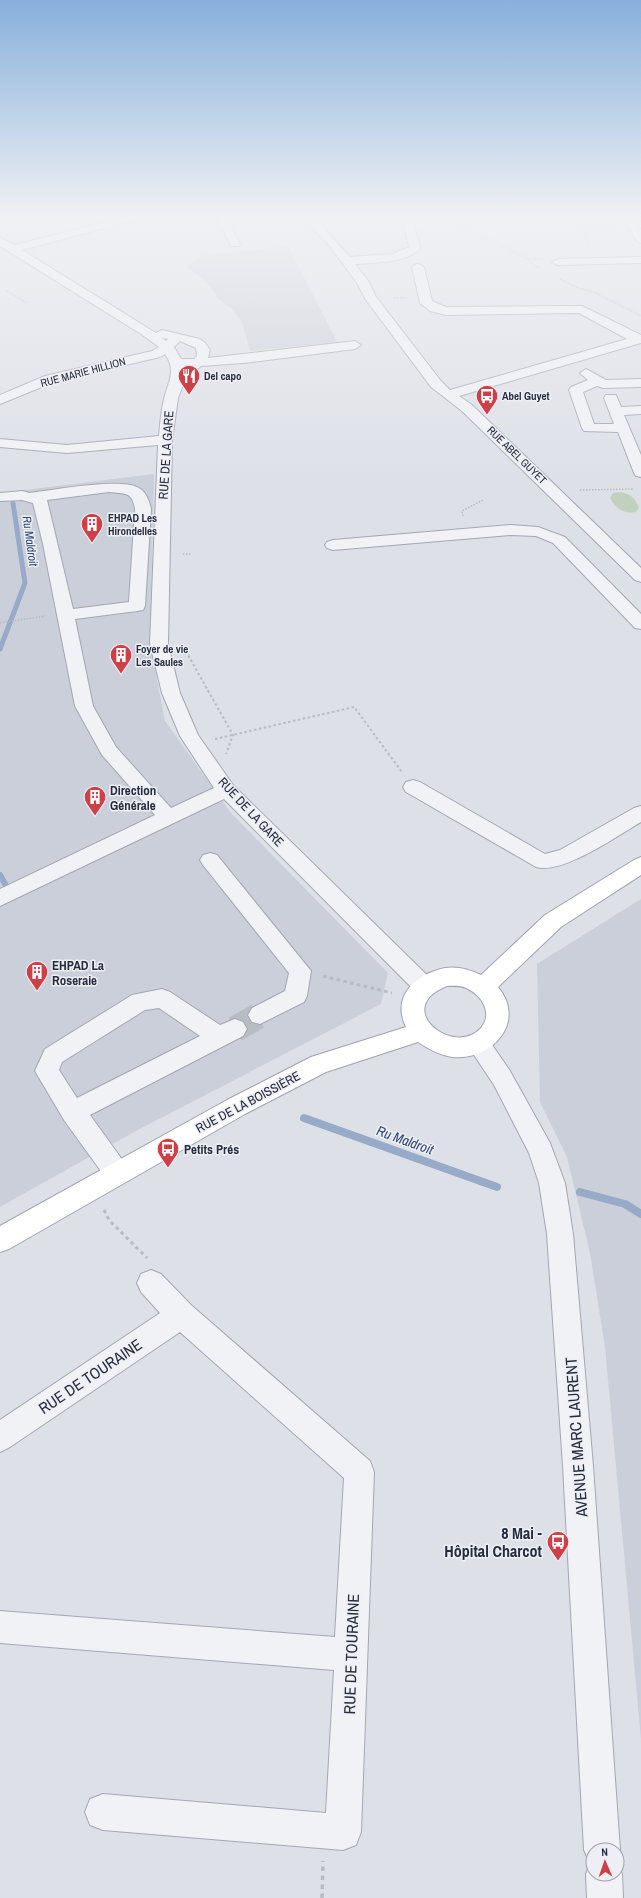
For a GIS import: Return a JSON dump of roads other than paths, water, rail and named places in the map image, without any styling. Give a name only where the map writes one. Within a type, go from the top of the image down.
[{"type":"main road","points":[[483,987],[553,921],[641,865]]},
{"type":"main road","points":[[453,977],[472,981],[483,987],[495,1001],[498,1017],[495,1027],[488,1037],[478,1043],[466,1046],[442,1044],[430,1039],[421,1032],[414,1021],[412,1010],[419,992],[434,980],[453,977]]},
{"type":"main road","name":"RUE DE LA BOISSIÈRE","points":[[0,1240],[117,1173],[319,1064],[421,1032]]},
{"type":"street","points":[[103,305],[167,347],[177,371],[197,362],[203,357],[204,351],[201,345],[194,341],[145,331]]},
{"type":"street","name":"RUE ABEL GUYET","points":[[375,305],[436,384],[448,395],[467,408],[641,577]]},
{"type":"street","points":[[429,305],[434,308],[446,311],[582,310],[640,340]]},
{"type":"street","points":[[167,347],[177,337]]},
{"type":"street","points":[[448,395],[640,340]]},
{"type":"street","points":[[197,362],[234,360],[355,346]]},
{"type":"street","name":"RUE MARIE HILLION","points":[[0,400],[50,379],[156,354],[167,347]]},
{"type":"street","points":[[568,361],[602,382],[623,428],[636,449],[641,473]]},
{"type":"street","name":"RUE DE LA GARE","points":[[177,371],[170,398],[164,440],[159,644],[171,693],[194,744],[226,790],[419,992]]},
{"type":"street","points":[[623,428],[590,428],[576,390],[602,382],[641,383]]},
{"type":"street","points":[[616,411],[641,410]]},
{"type":"street","points":[[0,442],[67,449],[164,440]]},
{"type":"street","points":[[30,497],[109,488],[132,490],[141,498],[143,509],[137,606],[66,615]]},
{"type":"street","points":[[0,497],[22,495],[40,500],[51,544],[84,706],[109,751],[168,817]]},
{"type":"street","points":[[333,545],[511,530],[546,534],[559,540],[638,617]]},
{"type":"street","points":[[413,787],[543,862],[566,856],[641,813]]},
{"type":"street","points":[[0,898],[226,790]]},
{"type":"street","points":[[210,860],[300,971],[296,996],[260,1015]]},
{"type":"street","points":[[73,1112],[227,1033],[162,998],[140,1002],[53,1056],[48,1071],[73,1112],[117,1173]]},
{"type":"street","name":"AVENUE MARC LAURENT","points":[[478,1043],[502,1078],[540,1151],[552,1183],[560,1234],[578,1458],[602,1842]]},
{"type":"street","name":"RUE DE TOURAINE","points":[[103,1812],[343,1832],[359,1472],[181,1315],[151,1283]]},
{"type":"street","name":"RUE DE TOURAINE","points":[[0,1437],[181,1315]]},
{"type":"street","points":[[0,1627],[351,1655]]},
{"type":"street","points":[[604,1882],[605,1898]]},
{"type":"waterway","name":"Ru Maldroit","points":[[0,649],[25,583],[13,503]]},
{"type":"waterway","name":"Ru Maldroit","points":[[0,875],[9,891]]},
{"type":"waterway","name":"Ru Maldroit","points":[[304,1118],[497,1187]]},
{"type":"waterway","name":"Ru Maldroit","points":[[580,1192],[625,1204],[641,1214]]},
{"type":"tunnel","points":[[235,1029],[260,1015]]},
{"type":"place","name":"Del capo","points":[[189,396]]},
{"type":"place","name":"Abel Guyet","points":[[487,416]]},
{"type":"place","name":"EHPAD Les Hirondelles","points":[[92,544]]},
{"type":"place","name":"Foyer de vie Les Saules","points":[[121,674]]},
{"type":"place","name":"Direction Générale","points":[[95,816]]},
{"type":"place","name":"EHPAD La Roseraie","points":[[37,992]]},
{"type":"place","name":"Petits Prés","points":[[168,1168]]},
{"type":"place","name":"8 Mai - Hôpital Charcot","points":[[558,1562]]}]
